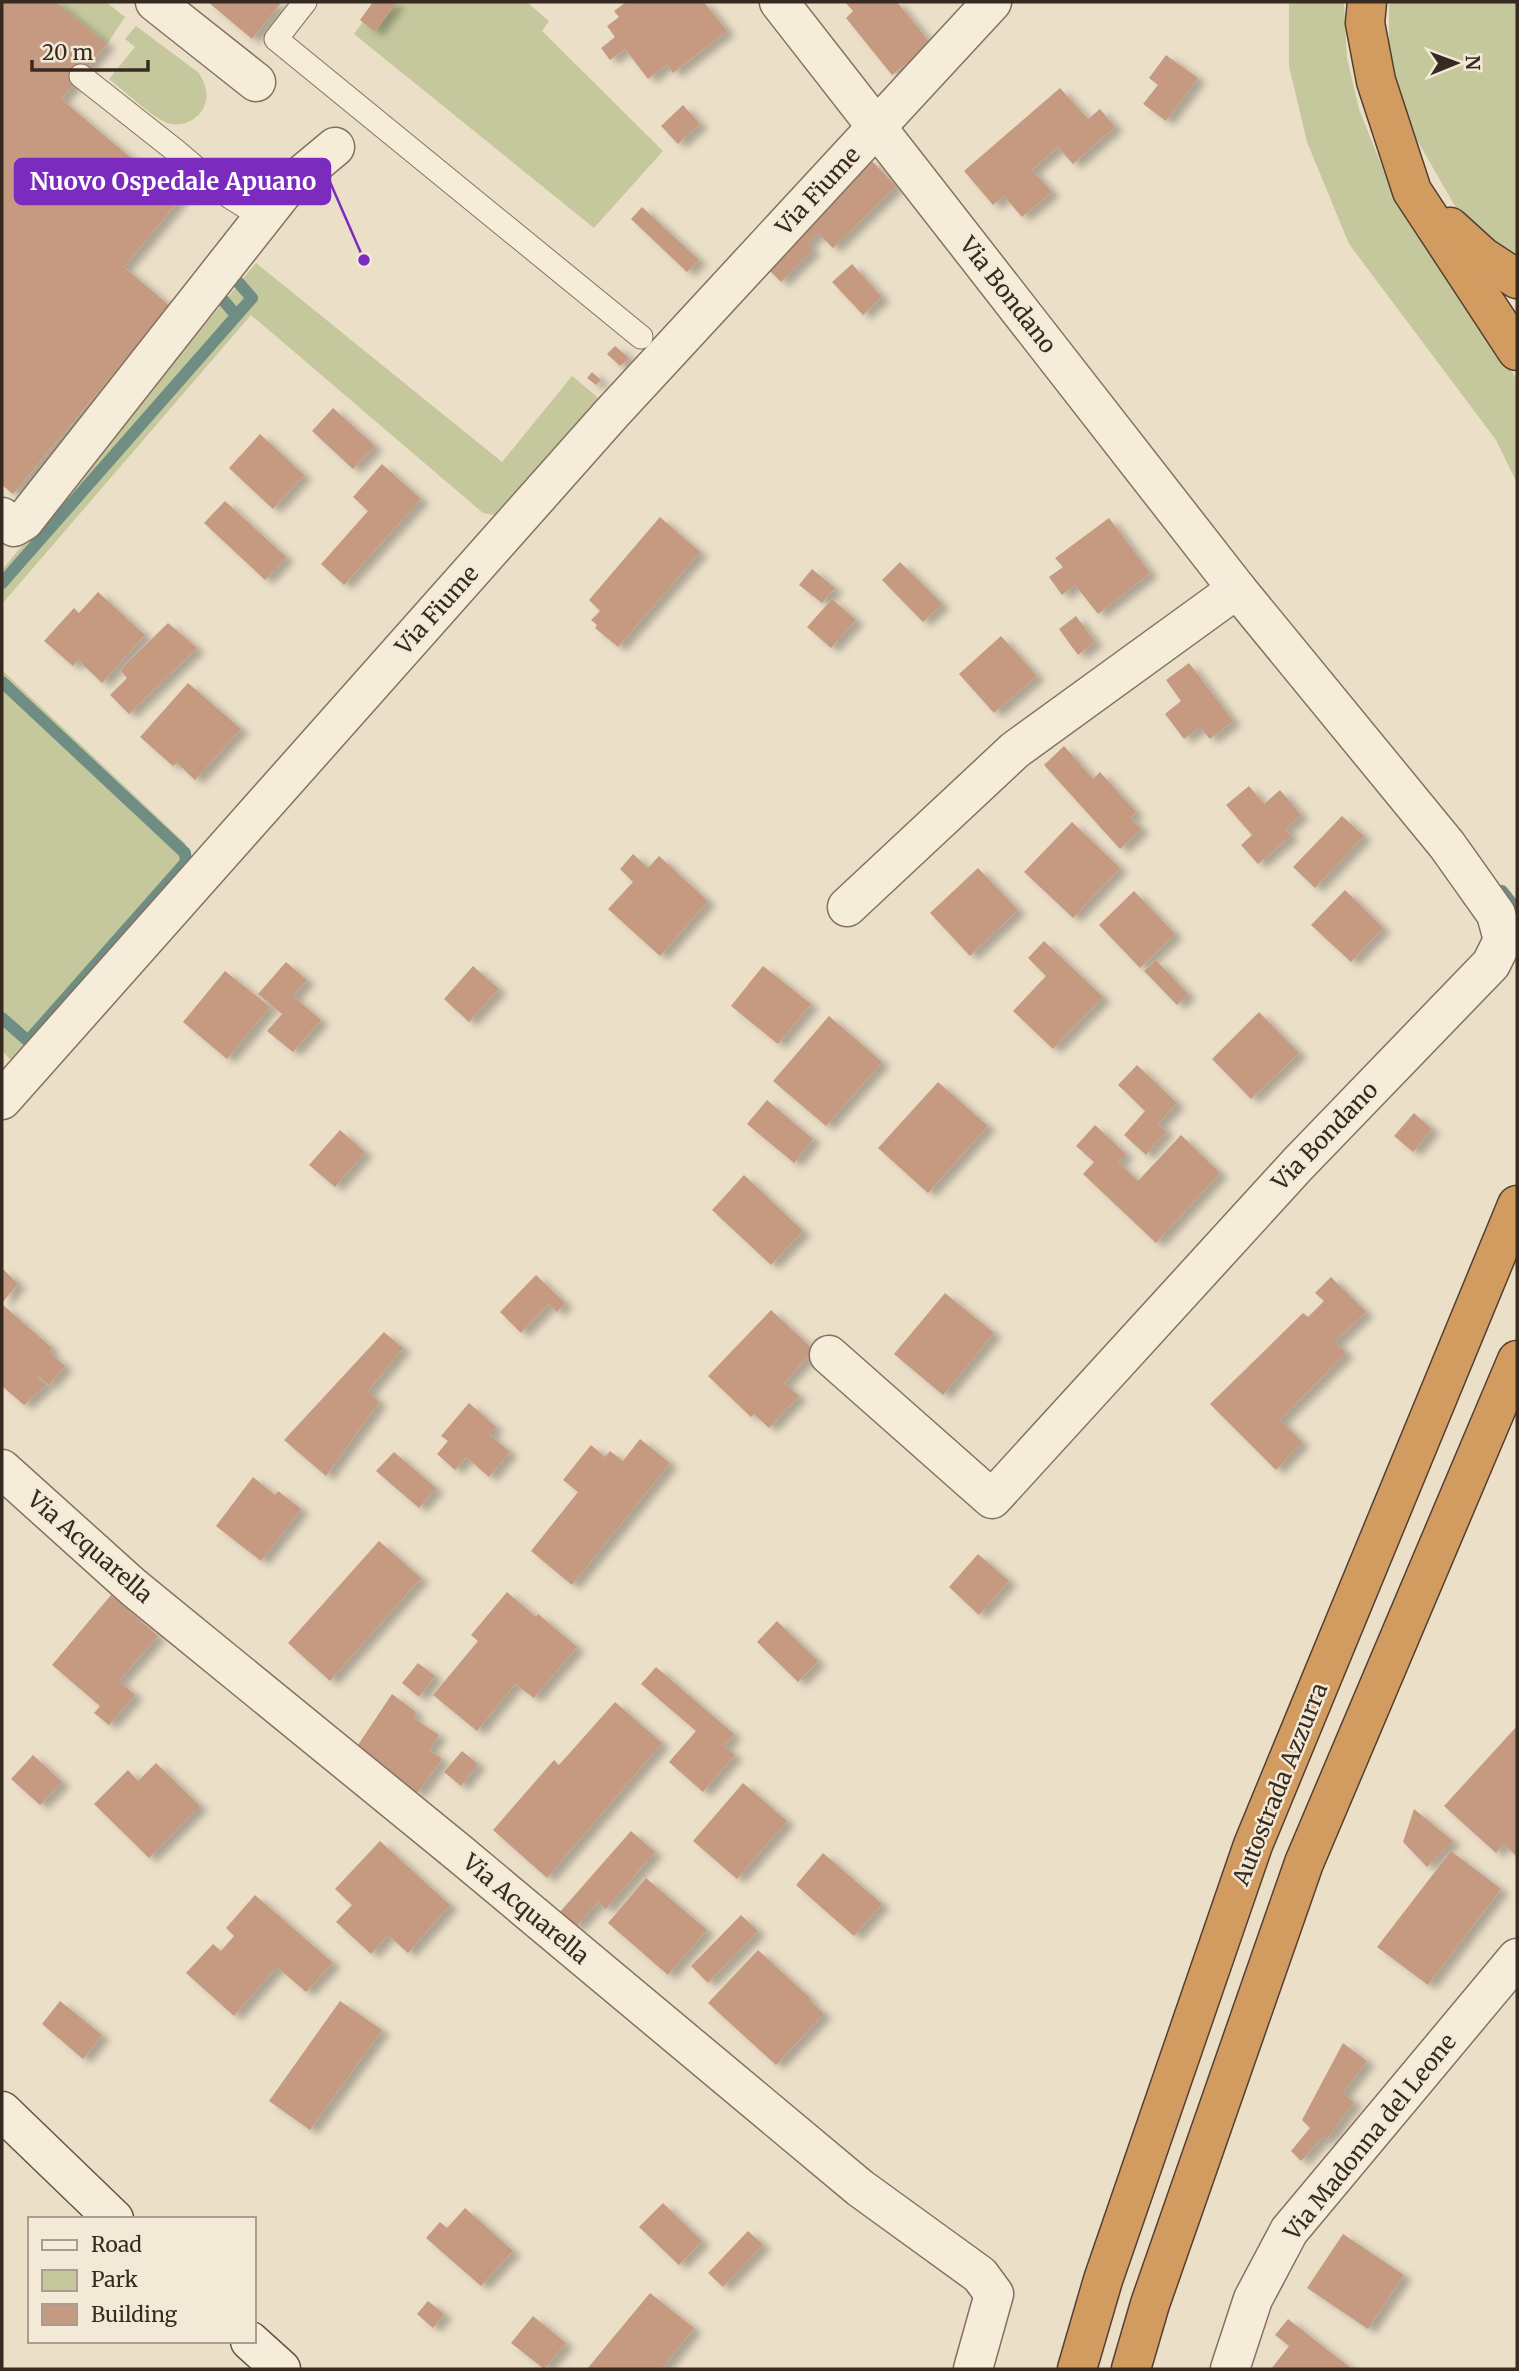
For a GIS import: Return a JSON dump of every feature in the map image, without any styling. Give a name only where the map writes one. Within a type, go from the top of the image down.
[{"type":"highway","points":[[1367,2],[1365,23],[1376,81],[1412,191],[1517,351]]},
{"type":"highway","points":[[1412,191],[1483,257],[1517,279]]},
{"type":"highway","name":"Autostrada Azzurra","points":[[1077,2369],[1103,2280],[1253,1845],[1517,1208]]},
{"type":"highway","points":[[1130,2369],[1150,2304],[1304,1863],[1517,1360]]},
{"type":"street","points":[[155,2],[256,82]]},
{"type":"street","name":"Via Bondano","points":[[779,2],[1237,589],[1447,845],[1496,914],[1503,940],[1491,964],[1297,1164],[992,1499],[829,1355]]},
{"type":"street","name":"Via Fiume","points":[[2,1100],[612,413],[992,2]]},
{"type":"street","points":[[2,517],[14,527],[24,521],[277,200],[335,147]]},
{"type":"street","points":[[847,907],[1015,750],[1237,589]]},
{"type":"street","name":"Via Acquarella","points":[[2,1469],[133,1587],[470,1862],[860,2188],[980,2275],[994,2294],[974,2369]]},
{"type":"street","name":"Via Madonna del Leone","points":[[1230,2369],[1253,2298],[1289,2231],[1517,1958]]},
{"type":"street","points":[[2,2111],[112,2217]]},
{"type":"street","points":[[252,2343],[281,2369]]},
{"type":"lane","points":[[305,2],[276,39],[640,337]]},
{"type":"lane","points":[[81,76],[230,197],[254,212],[277,200]]},
{"type":"green space","points":[[56,2],[106,2],[125,17],[107,44]]},
{"type":"green space","points":[[377,2],[527,2],[549,21],[542,31],[663,151],[594,228],[354,34]]},
{"type":"green space","points":[[1289,2],[1344,2],[1347,58],[1359,109],[1385,174],[1433,255],[1517,379],[1517,483],[1496,440],[1349,244],[1307,142],[1289,66]]},
{"type":"green space","points":[[1389,2],[1517,2],[1517,263],[1502,253],[1456,208],[1409,126],[1389,52]]},
{"type":"green space","points":[[136,26],[199,73],[207,95],[203,109],[192,120],[176,125],[165,122],[109,79],[135,47],[125,39]]},
{"type":"green space","points":[[256,263],[502,462],[572,376],[601,400],[503,511],[494,515],[483,513],[251,315],[2,604],[2,570]]},
{"type":"green space","points":[[2,670],[185,843],[194,869],[20,1069],[2,1051]]},
{"type":"building","points":[[2,2],[56,2],[107,44],[61,99],[180,199],[124,267],[170,306],[13,494],[2,485]]},
{"type":"building","points":[[208,2],[282,2],[252,39]]},
{"type":"building","points":[[373,2],[397,2],[375,32],[360,20]]},
{"type":"building","points":[[626,2],[704,2],[727,31],[673,73],[667,64],[648,79],[625,49],[610,60],[601,48],[615,37],[607,26],[619,17],[614,11]]},
{"type":"building","points":[[845,2],[897,2],[931,44],[892,75],[846,18],[853,11]]},
{"type":"building","points":[[1166,55],[1198,78],[1166,121],[1143,104],[1158,85],[1149,78]]},
{"type":"building","points":[[1060,88],[1088,119],[1100,109],[1115,127],[1073,164],[1058,147],[1032,170],[1052,192],[1022,217],[1004,196],[993,205],[964,171]]},
{"type":"building","points":[[683,105],[700,124],[678,144],[661,126]]},
{"type":"building","points":[[870,159],[896,186],[833,248],[818,233],[807,244],[813,250],[781,282],[764,265]]},
{"type":"building","points":[[642,207],[699,260],[687,272],[631,219]]},
{"type":"building","points":[[852,264],[882,297],[863,315],[832,282]]},
{"type":"building","points":[[615,346],[629,358],[620,366],[607,354]]},
{"type":"building","points":[[592,372],[601,380],[596,385],[587,378]]},
{"type":"building","points":[[333,408],[375,446],[353,469],[312,431]]},
{"type":"building","points":[[260,434],[304,475],[273,509],[229,468]]},
{"type":"building","points":[[382,464],[421,499],[344,585],[321,564],[368,511],[353,497]]},
{"type":"building","points":[[225,501],[286,557],[265,580],[204,523]]},
{"type":"building","points":[[660,517],[700,552],[618,647],[595,628],[597,625],[591,620],[600,611],[589,600]]},
{"type":"building","points":[[1109,518],[1150,573],[1098,614],[1075,585],[1062,595],[1049,577],[1063,567],[1055,558]]},
{"type":"building","points":[[900,562],[942,604],[923,622],[882,580]]},
{"type":"building","points":[[812,569],[835,588],[822,603],[799,585]]},
{"type":"building","points":[[98,592],[145,635],[102,683],[78,660],[73,666],[44,641],[74,608],[79,613]]},
{"type":"building","points":[[832,599],[856,620],[831,648],[807,627]]},
{"type":"building","points":[[1076,616],[1095,642],[1078,655],[1059,629]]},
{"type":"building","points":[[168,623],[197,648],[129,714],[110,695],[127,678],[120,670]]},
{"type":"building","points":[[1001,636],[1037,676],[994,713],[959,674]]},
{"type":"building","points":[[1189,663],[1233,721],[1210,739],[1200,727],[1184,739],[1165,714],[1181,701],[1166,680]]},
{"type":"building","points":[[188,683],[241,729],[195,780],[177,763],[173,766],[140,737]]},
{"type":"building","points":[[1064,746],[1093,779],[1100,772],[1136,812],[1130,817],[1141,829],[1120,849],[1044,765]]},
{"type":"building","points":[[1249,786],[1264,804],[1280,790],[1301,815],[1285,829],[1291,836],[1258,864],[1241,845],[1252,835],[1226,805]]},
{"type":"building","points":[[1342,816],[1364,836],[1315,888],[1293,867]]},
{"type":"building","points":[[1072,822],[1120,868],[1073,918],[1024,872]]},
{"type":"building","points":[[633,854],[648,868],[659,856],[708,901],[660,956],[608,909],[633,882],[620,869]]},
{"type":"building","points":[[978,868],[1018,910],[970,956],[930,913]]},
{"type":"building","points":[[1345,890],[1383,928],[1351,962],[1311,925]]},
{"type":"building","points":[[1134,891],[1175,934],[1140,968],[1099,925]]},
{"type":"building","points":[[1044,941],[1103,997],[1053,1049],[1013,1011],[1046,976],[1028,958]]},
{"type":"building","points":[[1156,960],[1188,994],[1177,1005],[1144,971]]},
{"type":"building","points":[[286,962],[307,980],[293,996],[321,1020],[293,1052],[267,1031],[282,1014],[258,994]]},
{"type":"building","points":[[473,966],[499,989],[469,1022],[444,999]]},
{"type":"building","points":[[763,966],[811,1004],[778,1044],[731,1006]]},
{"type":"building","points":[[225,971],[270,1007],[227,1059],[183,1022]]},
{"type":"building","points":[[1259,1012],[1299,1053],[1251,1099],[1212,1059]]},
{"type":"building","points":[[829,1016],[882,1062],[826,1126],[773,1081]]},
{"type":"building","points":[[1137,1065],[1177,1103],[1158,1124],[1166,1131],[1146,1155],[1124,1135],[1145,1111],[1118,1085]]},
{"type":"building","points":[[938,1082],[988,1126],[928,1193],[878,1148]]},
{"type":"building","points":[[767,1100],[813,1139],[794,1163],[747,1124]]},
{"type":"building","points":[[1414,1113],[1432,1129],[1413,1152],[1394,1136]]},
{"type":"building","points":[[1095,1125],[1126,1154],[1118,1162],[1138,1181],[1181,1135],[1220,1173],[1156,1243],[1083,1174],[1094,1162],[1076,1146]]},
{"type":"building","points":[[340,1130],[365,1152],[335,1187],[309,1165]]},
{"type":"building","points":[[744,1175],[803,1231],[771,1265],[712,1210]]},
{"type":"building","points":[[2,1268],[18,1284],[2,1303]]},
{"type":"building","points":[[536,1275],[565,1303],[557,1312],[549,1304],[521,1333],[500,1312]]},
{"type":"building","points":[[1331,1277],[1366,1312],[1335,1342],[1346,1353],[1280,1420],[1302,1442],[1276,1470],[1210,1404],[1303,1313],[1308,1317],[1324,1301],[1315,1293]]},
{"type":"building","points":[[945,1293],[994,1333],[943,1395],[894,1354]]},
{"type":"building","points":[[2,1304],[52,1348],[49,1352],[65,1366],[49,1385],[34,1373],[46,1385],[24,1405],[2,1386]]},
{"type":"building","points":[[771,1310],[814,1350],[784,1383],[799,1396],[769,1428],[754,1414],[751,1417],[708,1376]]},
{"type":"building","points":[[384,1332],[403,1348],[368,1391],[379,1402],[326,1476],[284,1440]]},
{"type":"building","points":[[469,1403],[496,1427],[489,1434],[510,1452],[489,1477],[466,1457],[455,1470],[437,1454],[448,1441],[441,1436]]},
{"type":"building","points":[[640,1439],[670,1463],[572,1585],[531,1551],[578,1492],[563,1480],[591,1445],[605,1457],[610,1451],[623,1461]]},
{"type":"building","points":[[394,1452],[436,1488],[419,1508],[376,1471]]},
{"type":"building","points":[[253,1477],[275,1495],[278,1491],[301,1509],[261,1561],[216,1526]]},
{"type":"building","points":[[379,1541],[421,1578],[330,1681],[288,1643]]},
{"type":"building","points":[[978,1554],[1009,1581],[979,1615],[949,1587]]},
{"type":"building","points":[[507,1592],[577,1647],[534,1698],[515,1684],[477,1731],[433,1695],[478,1641],[471,1635]]},
{"type":"building","points":[[111,1595],[158,1636],[119,1681],[135,1695],[109,1725],[94,1713],[100,1706],[52,1665]]},
{"type":"building","points":[[777,1621],[818,1661],[798,1682],[757,1642]]},
{"type":"building","points":[[418,1663],[435,1676],[419,1697],[402,1683]]},
{"type":"building","points":[[656,1667],[734,1734],[724,1746],[735,1755],[703,1792],[669,1762],[696,1731],[641,1684]]},
{"type":"building","points":[[392,1694],[416,1712],[413,1718],[439,1735],[429,1750],[442,1759],[417,1794],[358,1745]]},
{"type":"building","points":[[615,1702],[662,1743],[547,1878],[493,1830],[554,1760],[559,1765]]},
{"type":"building","points":[[1517,1726],[1517,1857],[1504,1844],[1496,1853],[1444,1806]]},
{"type":"building","points":[[462,1751],[478,1764],[461,1786],[444,1772]]},
{"type":"building","points":[[33,1755],[62,1782],[40,1805],[11,1779]]},
{"type":"building","points":[[156,1763],[200,1806],[149,1858],[94,1804],[128,1770],[138,1781]]},
{"type":"building","points":[[743,1783],[787,1821],[737,1879],[693,1841]]},
{"type":"building","points":[[1414,1809],[1453,1841],[1427,1867],[1403,1842]]},
{"type":"building","points":[[631,1831],[655,1852],[606,1909],[598,1902],[576,1927],[559,1913]]},
{"type":"building","points":[[380,1841],[450,1905],[408,1953],[388,1935],[371,1954],[336,1922],[352,1905],[335,1889]]},
{"type":"building","points":[[1451,1851],[1501,1889],[1428,1985],[1377,1947]]},
{"type":"building","points":[[823,1853],[882,1904],[854,1936],[796,1885]]},
{"type":"building","points":[[646,1878],[707,1930],[668,1975],[608,1923]]},
{"type":"building","points":[[255,1895],[333,1963],[306,1992],[277,1967],[234,2016],[186,1973],[213,1944],[221,1951],[234,1936],[226,1928]]},
{"type":"building","points":[[741,1915],[758,1931],[708,1983],[691,1966]]},
{"type":"building","points":[[758,1950],[824,2014],[776,2065],[708,2003]]},
{"type":"building","points":[[60,2001],[102,2035],[83,2059],[42,2024]]},
{"type":"building","points":[[340,2001],[382,2030],[310,2130],[269,2101]]},
{"type":"building","points":[[1343,2043],[1367,2061],[1343,2093],[1354,2102],[1327,2139],[1323,2137],[1301,2161],[1291,2151],[1310,2128],[1302,2120]]},
{"type":"building","points":[[663,2203],[702,2241],[679,2265],[639,2227]]},
{"type":"building","points":[[465,2208],[513,2251],[481,2286],[426,2238],[440,2222],[447,2228]]},
{"type":"building","points":[[748,2231],[763,2245],[723,2287],[708,2273]]},
{"type":"building","points":[[1343,2234],[1404,2275],[1368,2329],[1307,2288]]},
{"type":"building","points":[[650,2293],[694,2328],[662,2369],[587,2369]]},
{"type":"building","points":[[428,2301],[444,2314],[433,2328],[417,2314]]},
{"type":"building","points":[[533,2316],[566,2343],[544,2369],[511,2343]]},
{"type":"building","points":[[1288,2319],[1352,2369],[1271,2369],[1289,2346],[1275,2335]]},
{"type":"waterway","points":[[2,583],[252,298],[238,282]]},
{"type":"waterway","points":[[223,300],[236,315]]},
{"type":"waterway","points":[[2,682],[185,853],[186,862],[28,1041],[2,1018]]},
{"type":"waterway","points":[[1502,891],[1517,910]]},
{"type":"place","name":"Nuovo Ospedale Apuano","points":[[364,260]]}]
